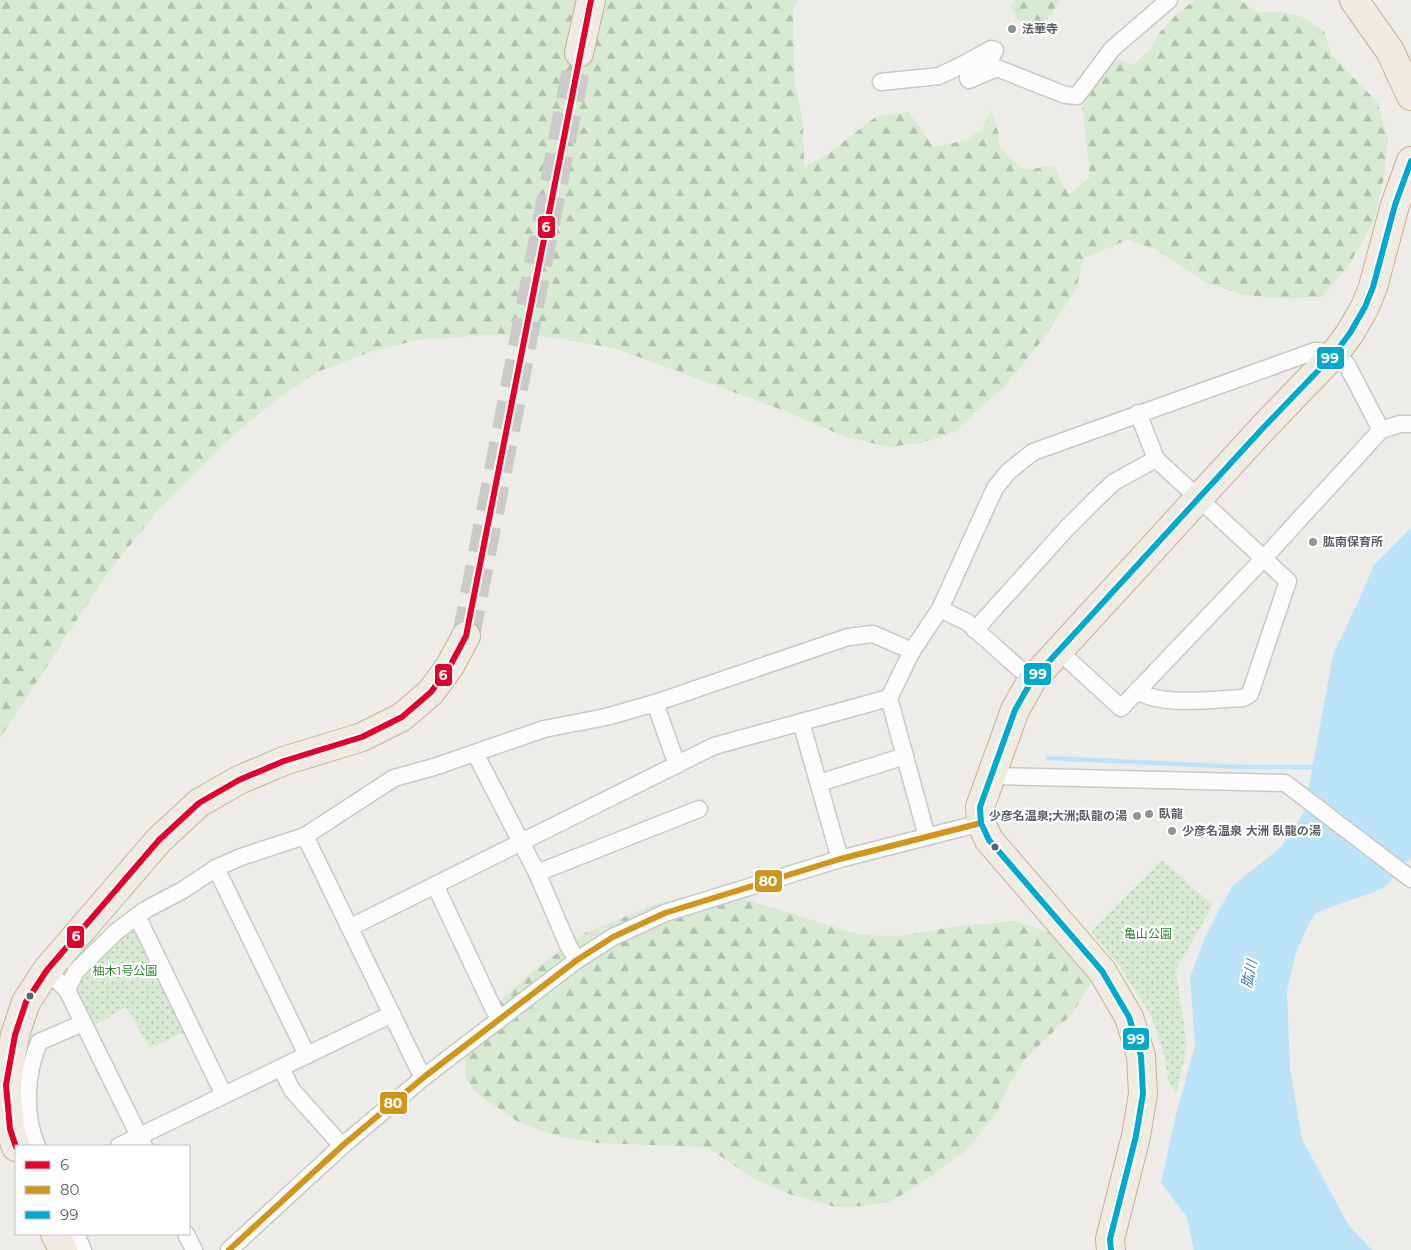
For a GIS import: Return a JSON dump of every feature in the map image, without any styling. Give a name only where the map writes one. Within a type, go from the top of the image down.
[{"type":"highway","points":[[579,53],[591,0]]},
{"type":"highway","points":[[1354,0],[1390,51],[1411,96]]},
{"type":"highway","points":[[1111,1250],[1110,1239],[1136,1136],[1143,1094],[1140,1056],[1129,1017],[1102,971],[989,840],[981,823],[980,807],[1015,710],[1032,680],[1198,497],[1336,352],[1350,333],[1365,307],[1373,288],[1394,206],[1411,161]]},
{"type":"highway","points":[[15,1145],[10,1129],[6,1085],[15,1035],[26,1002],[47,970],[159,840],[199,803],[248,776],[284,761],[362,737],[402,717],[431,692],[450,666],[466,636]]},
{"type":"highway","points":[[56,1235],[63,1250]]},
{"type":"street","points":[[881,82],[939,76],[990,49],[995,50],[994,54],[968,78],[969,80],[997,68],[1065,95],[1078,96],[1112,49],[1169,0]]},
{"type":"street","points":[[927,837],[889,698],[912,651],[940,609],[995,488],[1008,472],[1033,452],[1315,351],[1336,352],[1347,365],[1381,430]]},
{"type":"street","points":[[1137,691],[1145,696],[1174,700],[1243,698],[1250,694],[1288,581],[1156,459],[1138,413]]},
{"type":"street","points":[[1059,651],[1121,708],[1264,558],[1381,430],[1400,424],[1411,424]]},
{"type":"street","points":[[975,630],[1068,528],[1114,482],[1156,459]]},
{"type":"street","points":[[940,609],[967,622],[1032,680]]},
{"type":"street","points":[[68,990],[76,970],[117,931],[145,910],[182,890],[216,868],[241,857],[305,836],[394,778],[434,767],[544,729],[655,703],[848,637],[873,634],[912,651]]},
{"type":"street","points":[[351,927],[714,746],[889,698]]},
{"type":"street","points":[[655,703],[677,765]]},
{"type":"street","points":[[801,722],[840,859]]},
{"type":"street","points":[[476,753],[537,873],[568,945],[577,960]]},
{"type":"street","points":[[819,783],[905,756]]},
{"type":"street","points":[[992,776],[1285,783],[1411,879]]},
{"type":"street","points":[[537,873],[699,809]]},
{"type":"street","points":[[229,1250],[342,1146],[424,1077],[577,960],[613,937],[665,913],[840,859],[981,823]]},
{"type":"street","points":[[305,836],[424,1077]]},
{"type":"street","points":[[216,868],[307,1055]]},
{"type":"street","points":[[435,885],[494,1010],[500,1018]]},
{"type":"street","points":[[137,916],[224,1095]]},
{"type":"street","points":[[47,970],[68,990],[142,1141]]},
{"type":"street","points":[[124,1145],[142,1141],[224,1095],[392,1014]]},
{"type":"street","points":[[36,1145],[29,1114],[29,1085],[33,1058],[39,1042],[84,1022]]},
{"type":"street","points":[[281,1068],[292,1090],[342,1146]]},
{"type":"street","points":[[76,1235],[83,1250]]},
{"type":"street","points":[[186,1235],[194,1250]]},
{"type":"green space","points":[[0,0],[798,0],[793,11],[794,76],[803,124],[804,167],[826,155],[877,116],[909,112],[933,147],[967,140],[982,129],[991,110],[998,132],[1000,148],[1024,170],[1053,166],[1069,195],[1090,177],[1082,108],[1098,81],[1117,59],[1133,65],[1150,49],[1160,32],[1178,13],[1195,0],[1241,0],[1254,12],[1282,12],[1302,17],[1324,31],[1331,54],[1378,103],[1388,140],[1384,178],[1374,222],[1348,266],[1322,297],[1287,298],[1245,295],[1209,284],[1155,249],[1127,240],[1084,258],[1076,289],[1044,338],[1004,387],[953,433],[920,443],[889,447],[846,437],[782,410],[617,349],[551,337],[498,334],[418,340],[373,351],[317,372],[272,403],[224,443],[159,509],[107,574],[0,738]]},
{"type":"green space","points":[[1015,0],[1061,0],[1047,19],[1033,28],[1017,20],[1011,5]]},
{"type":"green space","name":"亀山公園","points":[[1162,860],[1213,905],[1176,970],[1187,1046],[1176,1094],[1169,1084],[1162,1048],[1151,1016],[1120,967],[1091,931]]},
{"type":"green space","points":[[714,890],[860,935],[901,936],[958,926],[1016,921],[1061,937],[1092,981],[1072,1014],[1025,1059],[1010,1083],[995,1116],[965,1151],[920,1184],[889,1202],[865,1206],[835,1207],[789,1194],[751,1177],[707,1147],[596,1143],[557,1136],[520,1123],[475,1092],[465,1076],[466,1050],[497,1004],[533,971],[585,933],[658,903]]},
{"type":"green space","name":"柚木1号公園","points":[[137,916],[192,1029],[150,1048],[126,1007],[93,1026],[74,987],[76,971]]},
{"type":"water","name":"肱川","points":[[1411,528],[1411,858],[1386,886],[1315,914],[1296,952],[1287,992],[1290,1067],[1302,1139],[1349,1226],[1372,1250],[1194,1250],[1187,1217],[1161,1183],[1175,1119],[1195,1045],[1190,977],[1205,937],[1232,886],[1281,847],[1304,812],[1333,655],[1374,565]]},
{"type":"waterway","points":[[1048,758],[1243,767],[1316,767]]},
{"type":"tunnel","points":[[466,636],[579,53]]},
{"type":"transit line","name":"6","points":[[15,1145],[10,1129],[6,1085],[15,1035],[26,1002],[47,970],[159,840],[199,803],[239,780],[284,761],[362,737],[402,717],[431,692],[450,666],[466,636],[591,0]]},
{"type":"transit line","name":"99","points":[[1111,1250],[1110,1239],[1136,1136],[1143,1094],[1141,1056],[1129,1017],[1102,971],[989,840],[981,823],[980,807],[1015,710],[1032,680],[1263,428],[1336,352],[1350,333],[1365,307],[1373,287],[1395,205],[1411,161]]},
{"type":"transit line","name":"80","points":[[229,1250],[342,1146],[424,1077],[577,960],[613,937],[665,913],[840,859],[981,823]]},
{"type":"place","name":"法華寺","points":[[1012,29]]},
{"type":"place","name":"肱南保育所","points":[[1313,542]]},
{"type":"place","name":"臥龍","points":[[1149,814]]},
{"type":"place","name":"少彦名温泉;大洲;臥龍の湯","points":[[1137,816]]},
{"type":"place","name":"少彦名温泉 大洲 臥龍の湯","points":[[1172,831]]}]
